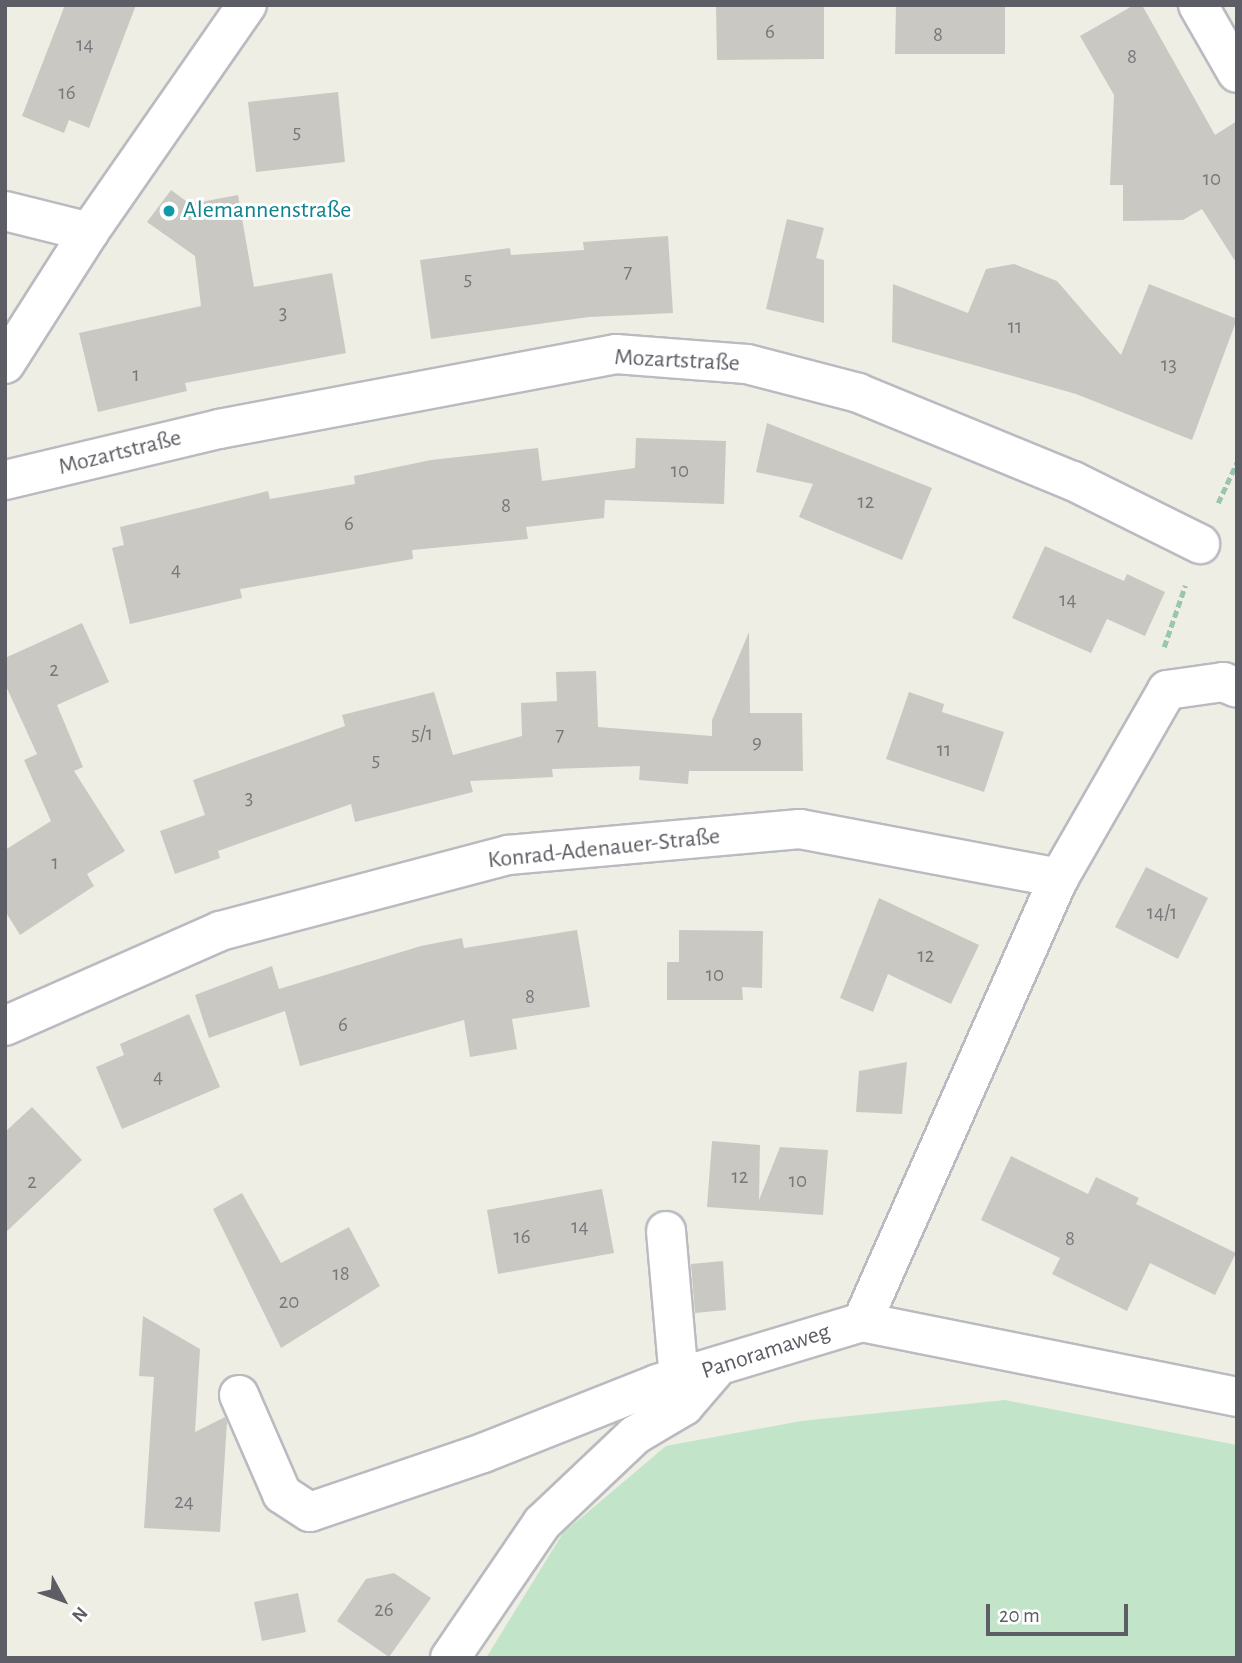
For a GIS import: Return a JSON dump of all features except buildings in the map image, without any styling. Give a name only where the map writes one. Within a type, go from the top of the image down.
[{"type":"street","points":[[5,364],[89,232],[247,5]]},
{"type":"street","points":[[1198,5],[1237,73]]},
{"type":"street","points":[[5,211],[89,232]]},
{"type":"street","name":"Mozartstraße","points":[[5,480],[219,429],[615,354],[747,364],[858,393],[1073,481],[1200,544]]},
{"type":"street","points":[[862,1322],[1059,878],[1167,690],[1223,682],[1237,688]]},
{"type":"street","name":"Konrad-Adenauer-Straße","points":[[5,1026],[220,931],[508,855],[800,829],[1059,878]]},
{"type":"street","points":[[450,1658],[542,1523],[635,1435],[684,1406],[696,1375],[666,1231]]},
{"type":"street","name":"Panoramaweg","points":[[239,1395],[282,1494],[310,1512],[696,1375],[862,1322],[1237,1397]]},
{"type":"green space","points":[[1005,1400],[1237,1445],[1237,1658],[486,1658],[563,1533],[666,1446],[801,1421]]},
{"type":"place","name":"Alemannenstraße","points":[[169,211]]}]
